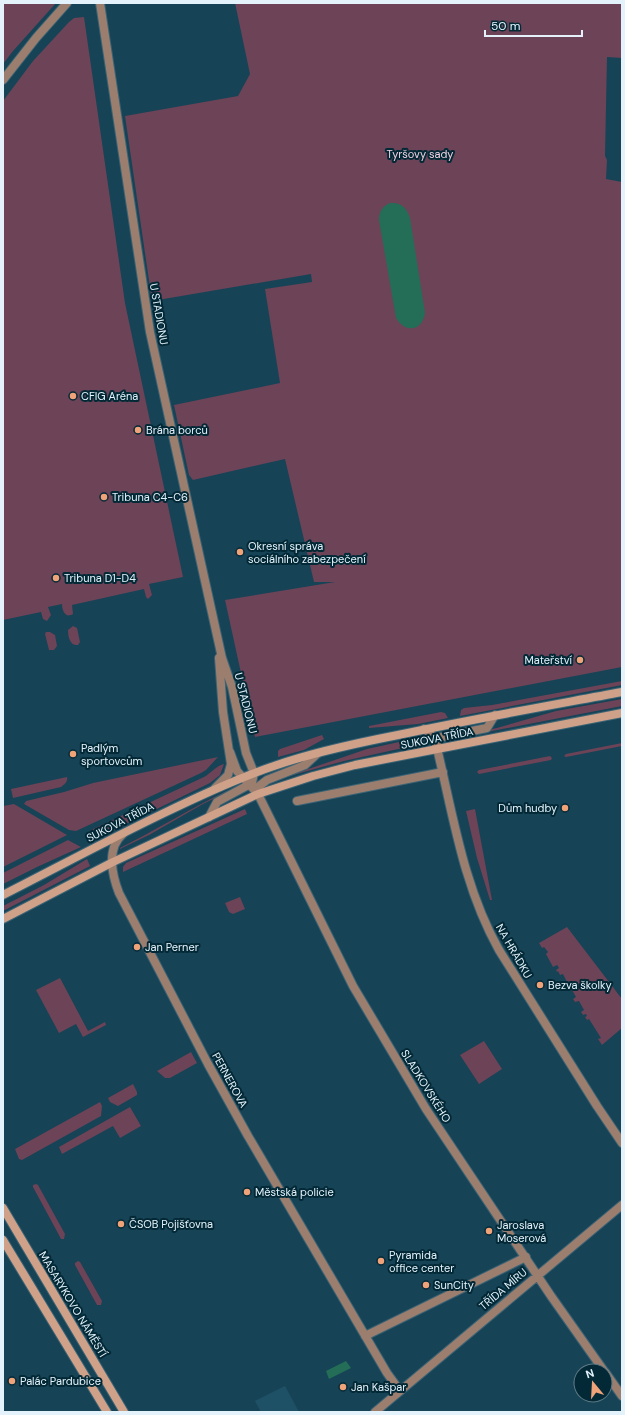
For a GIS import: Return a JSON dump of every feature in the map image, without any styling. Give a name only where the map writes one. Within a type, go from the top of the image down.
[{"type":"street","points":[[3,80],[36,38],[67,3]]},
{"type":"street","name":"U STADIONU","points":[[100,3],[149,326],[222,658],[232,687],[246,753],[254,773]]},
{"type":"street","name":"U STADIONU","points":[[213,789],[230,772],[231,764],[223,712],[215,626]]},
{"type":"street","name":"SUKOVA TŘÍDA","points":[[3,895],[130,829],[213,789],[254,773],[318,753],[424,729],[622,692]]},
{"type":"street","name":"SUKOVA TŘÍDA","points":[[3,919],[113,862],[258,794],[313,776],[355,766],[437,748],[622,713]]},
{"type":"street","points":[[437,748],[437,742],[442,737],[487,728],[496,715]]},
{"type":"street","name":"NA HRÁDKU","points":[[424,729],[432,736],[437,748],[464,865],[472,892],[486,924],[504,956],[597,1106],[622,1143]]},
{"type":"street","name":"U STADIONU","points":[[230,752],[235,768],[258,794]]},
{"type":"street","name":"SUKOVA TŘÍDA","points":[[258,794],[258,787],[264,781],[305,765],[318,753]]},
{"type":"street","points":[[297,802],[443,772]]},
{"type":"street","points":[[210,817],[217,802],[250,784],[253,781],[254,773]]},
{"type":"street","name":"SLADKOVSKÉHO","points":[[258,794],[344,969],[426,1109],[599,1363]]},
{"type":"street","name":"PERNEROVA","points":[[130,829],[118,839],[115,843],[113,851],[115,878],[119,893],[208,1064],[248,1136],[365,1336]]},
{"type":"street","name":"TŘÍDA MÍRU","points":[[375,1412],[622,1205]]},
{"type":"street","name":"MASARYKOVO NÁMĚSTÍ","points":[[3,1208],[124,1412]]},
{"type":"street","points":[[3,1240],[107,1412]]},
{"type":"street","name":"TŘÍDA MÍRU","points":[[365,1336],[526,1257]]},
{"type":"street","points":[[365,1336],[390,1378],[400,1391]]},
{"type":"street","name":"SLADKOVSKÉHO","points":[[613,1383],[622,1396]]},
{"type":"shaded area","points":[[390,203],[403,206],[410,218],[425,313],[420,324],[413,328],[404,326],[396,318],[379,220],[382,209]]},
{"type":"shaded area","points":[[346,1361],[351,1368],[329,1379],[326,1371]]},
{"type":"shaded area","points":[[285,1386],[299,1412],[261,1412],[255,1401]]},
{"type":"green space","points":[[3,3],[56,3],[3,64]]},
{"type":"green space","name":"Tyršovy sady","points":[[235,3],[622,3],[622,58],[607,57],[605,156],[607,160],[606,179],[622,182],[622,667],[255,737],[225,600],[335,582],[314,582],[285,459],[193,480],[189,475],[174,405],[280,383],[265,289],[312,282],[311,274],[152,301],[125,116],[238,96],[250,74]]},
{"type":"green space","name":"CFIG Aréna","points":[[84,17],[125,303],[183,577],[149,584],[152,595],[148,599],[144,589],[72,605],[73,614],[70,615],[66,615],[64,613],[62,604],[48,607],[51,615],[47,621],[43,619],[41,612],[3,620],[3,101],[33,61],[69,22],[74,18]]},
{"type":"green space","points":[[73,626],[77,628],[80,642],[78,645],[71,643],[69,638],[68,630]]},
{"type":"green space","points":[[46,632],[50,632],[55,635],[57,646],[54,650],[49,650],[45,634]]},
{"type":"green space","points":[[622,681],[622,685],[460,716],[461,710],[464,708],[492,705]]},
{"type":"green space","points":[[622,699],[622,706],[466,736],[464,735],[497,728],[556,711]]},
{"type":"green space","points":[[441,712],[445,713],[448,718],[418,724],[369,728],[369,726]]},
{"type":"green space","points":[[322,735],[324,739],[304,750],[278,757],[278,751],[280,749]]},
{"type":"green space","points":[[422,737],[424,743],[421,744],[344,761],[282,778],[367,749]]},
{"type":"green space","points":[[622,743],[622,746],[566,757],[564,756],[566,754]]},
{"type":"green space","points":[[550,756],[552,758],[551,760],[479,774],[477,772],[479,770]]},
{"type":"green space","points":[[218,757],[206,770],[201,773],[76,831],[69,830],[24,804],[26,801],[93,783]]},
{"type":"green space","points":[[224,764],[220,775],[210,783],[89,842],[89,834],[93,829],[204,777],[218,766]]},
{"type":"green space","points":[[67,777],[67,782],[61,787],[13,798],[11,789]]},
{"type":"green space","points":[[229,791],[149,835],[120,849],[120,848]]},
{"type":"green space","points":[[14,804],[67,835],[3,867],[3,806]]},
{"type":"green space","points":[[245,809],[247,814],[123,872],[123,867],[126,863]]},
{"type":"green space","points":[[475,809],[492,900],[490,900],[477,858],[466,811]]},
{"type":"green space","points":[[68,840],[81,847],[3,884],[3,873]]},
{"type":"green space","points":[[87,859],[90,866],[3,911],[3,906],[44,885]]},
{"type":"green space","points":[[240,897],[245,909],[233,914],[229,912],[225,903]]},
{"type":"green space","points":[[567,927],[622,999],[622,1028],[602,1045],[598,1039],[601,1038],[589,1019],[587,1020],[585,1017],[587,1016],[586,1014],[583,1015],[581,1012],[584,1010],[579,1001],[575,1002],[573,999],[576,997],[572,990],[570,991],[565,986],[568,984],[563,974],[560,975],[558,971],[557,972],[556,970],[559,968],[557,965],[553,967],[546,954],[548,952],[544,947],[542,948],[539,943]]},
{"type":"green space","points":[[60,978],[88,1031],[105,1022],[106,1025],[83,1037],[76,1024],[59,1033],[36,990]]},
{"type":"green space","points":[[484,1041],[502,1069],[479,1084],[460,1055]]},
{"type":"green space","points":[[191,1052],[197,1063],[170,1078],[165,1078],[157,1071]]},
{"type":"green space","points":[[133,1084],[137,1095],[118,1106],[110,1102],[108,1098]]},
{"type":"green space","points":[[100,1102],[102,1106],[101,1116],[22,1160],[19,1159],[15,1149]]},
{"type":"green space","points":[[130,1107],[141,1126],[120,1138],[113,1126],[62,1154],[59,1147]]},
{"type":"green space","points":[[33,1185],[38,1185],[65,1234],[64,1239],[61,1239],[33,1187]]},
{"type":"green space","points":[[78,1261],[80,1262],[102,1301],[101,1305],[97,1305],[75,1265]]},
{"type":"place","name":"CFIG Aréna","points":[[73,396]]},
{"type":"place","name":"Brána borců","points":[[138,430]]},
{"type":"place","name":"Tribuna C4-C6","points":[[104,497]]},
{"type":"place","name":"Okresní správa sociálního zabezpečení","points":[[240,552]]},
{"type":"place","name":"Tribuna D1-D4","points":[[56,578]]},
{"type":"place","name":"Mateřství","points":[[580,660]]},
{"type":"place","name":"Padlým sportovcům","points":[[73,754]]},
{"type":"place","name":"Dům hudby","points":[[565,808]]},
{"type":"place","name":"Jan Perner","points":[[137,947]]},
{"type":"place","name":"Bezva školky","points":[[540,985]]},
{"type":"place","name":"Městská policie","points":[[247,1192]]},
{"type":"place","name":"ČSOB Pojišťovna","points":[[121,1224]]},
{"type":"place","name":"Jaroslava Moserová","points":[[489,1231]]},
{"type":"place","name":"Pyramida office center","points":[[381,1261]]},
{"type":"place","name":"SunCity","points":[[426,1285]]},
{"type":"place","name":"Palác Pardubice","points":[[12,1381]]},
{"type":"place","name":"Jan Kašpar","points":[[343,1387]]}]
